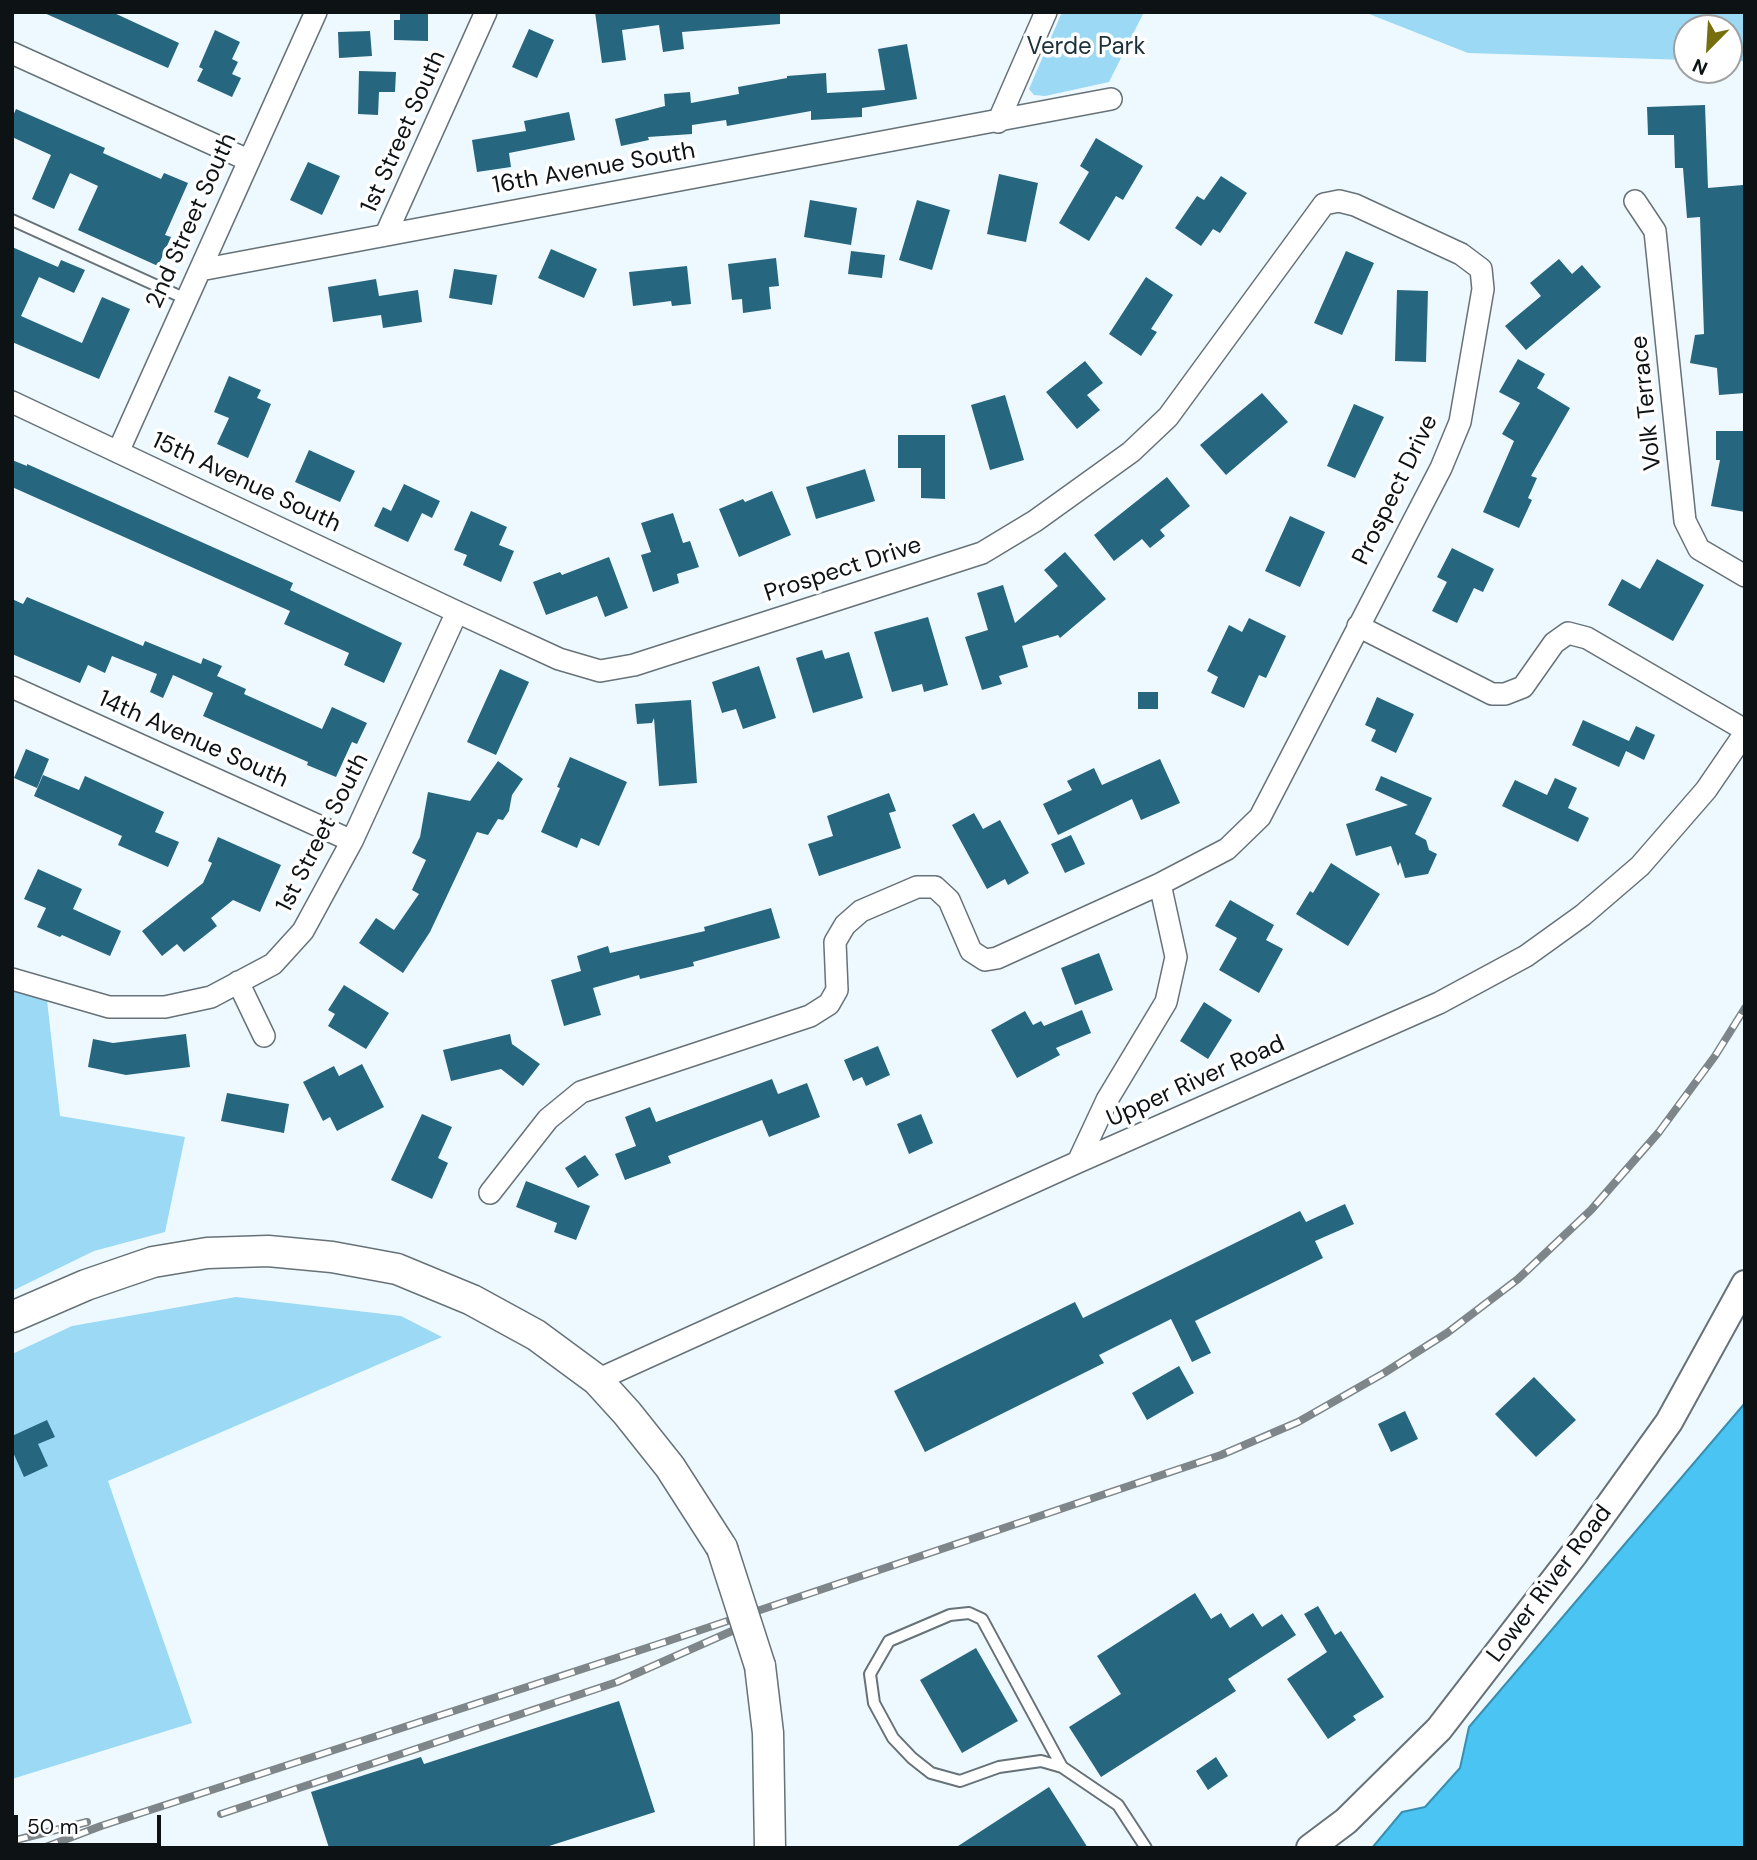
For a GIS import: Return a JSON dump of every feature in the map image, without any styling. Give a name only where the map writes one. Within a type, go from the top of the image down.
[{"type":"main road","points":[[12,1317],[86,1285],[153,1262],[207,1253],[268,1251],[331,1257],[397,1269],[472,1300],[536,1335],[597,1380],[627,1413],[670,1467],[722,1548],[760,1666],[768,1733],[770,1848]]},
{"type":"street","name":"2nd Street South","points":[[118,452],[316,12]]},
{"type":"street","name":"1st Street South","points":[[386,234],[486,12]]},
{"type":"street","points":[[998,122],[1046,12]]},
{"type":"street","points":[[12,53],[248,160]]},
{"type":"street","name":"16th Avenue South","points":[[201,270],[1111,99]]},
{"type":"street","name":"Prospect Drive","points":[[457,612],[559,659],[600,671],[634,665],[982,552],[1035,521],[1067,498],[1130,452],[1168,417],[1324,204],[1339,201],[1356,205],[1461,254],[1481,269],[1483,289],[1460,422],[1441,468],[1260,817],[1227,849],[1160,884],[985,961],[971,951],[949,900],[935,887],[917,887],[861,911],[845,925],[835,942],[837,990],[830,1004],[810,1016],[581,1092],[548,1119],[490,1192]]},
{"type":"street","name":"Volk Terrace","points":[[1635,201],[1655,231],[1685,521],[1699,549],[1745,576]]},
{"type":"street","name":"15th Avenue South","points":[[12,402],[457,612]]},
{"type":"street","name":"1st Street South","points":[[12,979],[109,1007],[165,1007],[211,997],[273,964],[303,931],[352,841],[457,612]]},
{"type":"street","points":[[1358,626],[1492,694],[1505,694],[1523,687],[1554,643],[1567,633],[1587,638],[1745,732]]},
{"type":"street","name":"14th Avenue South","points":[[12,687],[352,841]]},
{"type":"street","name":"Upper River Road","points":[[597,1380],[1078,1162],[1439,1003],[1526,956],[1583,915],[1640,866],[1706,790],[1745,732]]},
{"type":"street","points":[[1078,1162],[1107,1100],[1167,1002],[1176,957],[1160,884]]},
{"type":"street","points":[[238,982],[264,1036]]},
{"type":"street","name":"Lower River Road","points":[[1310,1848],[1346,1821],[1438,1729],[1575,1553],[1669,1422],[1745,1284]]},
{"type":"lane","points":[[12,220],[186,299]]},
{"type":"lane","points":[[1062,1767],[982,1619],[969,1613],[950,1615],[889,1641],[870,1674],[874,1703],[893,1738],[931,1773],[960,1782],[999,1767],[1041,1761],[1062,1767],[1118,1805],[1146,1848]]},
{"type":"green space","name":"Verde Park","points":[[1062,12],[1144,12],[1109,82],[1045,96],[1034,95],[1029,89]]},
{"type":"green space","points":[[1364,12],[1745,12],[1745,61],[1743,14],[1673,14],[1673,60],[1468,53]]},
{"type":"green space","points":[[12,979],[46,991],[60,1116],[185,1137],[165,1232],[94,1251],[12,1291]]},
{"type":"green space","points":[[236,1297],[401,1316],[442,1337],[108,1481],[192,1723],[12,1779],[12,1354],[72,1326]]},
{"type":"shaded area","points":[[1745,1403],[1745,1848],[1372,1848],[1402,1812],[1425,1807],[1460,1768],[1469,1727]]},
{"type":"building","points":[[42,12],[112,12],[179,43],[168,68]]},
{"type":"building","points":[[400,12],[428,12],[428,41],[394,40],[394,20],[400,20]]},
{"type":"building","points":[[595,12],[780,12],[780,24],[682,32],[684,49],[663,52],[659,25],[622,30],[626,60],[602,63]]},
{"type":"building","points":[[529,29],[554,40],[537,78],[512,67]]},
{"type":"building","points":[[215,30],[240,42],[232,59],[238,62],[232,74],[241,78],[232,97],[197,81],[203,69],[199,67]]},
{"type":"building","points":[[370,31],[372,56],[339,58],[338,32]]},
{"type":"building","points":[[907,44],[917,99],[862,108],[862,117],[811,120],[811,111],[727,126],[726,120],[692,125],[692,134],[648,137],[649,140],[621,146],[615,119],[665,106],[664,94],[690,92],[691,103],[739,94],[738,87],[787,76],[826,73],[827,93],[885,90],[878,49]]},
{"type":"building","points":[[359,71],[396,72],[395,92],[379,92],[378,115],[358,114]]},
{"type":"building","points":[[1705,105],[1708,188],[1743,185],[1745,393],[1719,395],[1717,368],[1690,363],[1695,335],[1704,334],[1700,217],[1687,218],[1683,168],[1675,168],[1674,135],[1648,135],[1647,107]]},
{"type":"building","points":[[16,109],[105,148],[103,153],[161,179],[164,173],[188,183],[165,235],[171,237],[158,266],[78,230],[98,186],[70,173],[54,209],[32,199],[51,155],[12,137],[12,118]]},
{"type":"building","points":[[569,112],[575,140],[509,153],[511,167],[477,172],[472,140],[526,131],[524,121]]},
{"type":"building","points":[[1096,138],[1143,166],[1123,200],[1116,196],[1089,241],[1059,223],[1089,172],[1080,166]]},
{"type":"building","points":[[308,162],[340,176],[322,215],[290,200]]},
{"type":"building","points":[[999,174],[1038,183],[1026,242],[987,234]]},
{"type":"building","points":[[1221,176],[1247,193],[1220,233],[1213,229],[1201,246],[1175,228],[1197,196],[1204,200]]},
{"type":"building","points":[[810,200],[857,208],[851,245],[804,237]]},
{"type":"building","points":[[917,200],[950,210],[932,270],[899,260]]},
{"type":"building","points":[[12,247],[58,267],[61,260],[85,270],[74,293],[39,277],[21,316],[82,343],[102,297],[130,309],[99,379],[12,342]]},
{"type":"building","points":[[551,249],[597,269],[584,298],[538,278]]},
{"type":"building","points":[[851,251],[885,255],[882,278],[848,274]]},
{"type":"building","points":[[1346,251],[1374,263],[1342,335],[1314,323]]},
{"type":"building","points":[[776,258],[779,286],[769,287],[771,309],[743,313],[742,299],[732,300],[728,264]]},
{"type":"building","points":[[1559,259],[1572,274],[1582,265],[1601,287],[1526,350],[1505,326],[1541,296],[1530,283]]},
{"type":"building","points":[[687,266],[691,304],[672,306],[671,301],[633,306],[629,272]]},
{"type":"building","points":[[454,269],[497,275],[492,305],[449,298]]},
{"type":"building","points":[[1146,277],[1173,295],[1151,329],[1157,332],[1141,356],[1109,334]]},
{"type":"building","points":[[376,279],[379,296],[418,290],[422,322],[383,328],[381,315],[333,322],[328,287]]},
{"type":"building","points":[[1397,290],[1428,291],[1426,362],[1395,361]]},
{"type":"building","points":[[1518,359],[1545,374],[1537,388],[1570,408],[1531,476],[1537,478],[1528,498],[1532,500],[1519,528],[1483,512],[1514,441],[1502,434],[1520,403],[1499,392]]},
{"type":"building","points":[[1085,361],[1103,383],[1087,395],[1100,410],[1077,429],[1046,392]]},
{"type":"building","points":[[229,376],[261,390],[257,398],[271,404],[248,458],[217,444],[229,418],[214,412]]},
{"type":"building","points":[[1262,393],[1288,422],[1226,475],[1200,445]]},
{"type":"building","points":[[1005,395],[1024,460],[990,470],[971,405]]},
{"type":"building","points":[[1354,404],[1384,417],[1355,478],[1327,466]]},
{"type":"building","points":[[1716,431],[1745,431],[1745,512],[1711,506],[1720,460],[1716,460]]},
{"type":"building","points":[[898,435],[945,435],[945,499],[921,498],[921,468],[898,468]]},
{"type":"building","points":[[309,450],[355,471],[340,502],[295,482]]},
{"type":"building","points":[[12,460],[27,464],[293,583],[290,590],[402,643],[384,683],[344,665],[349,653],[284,624],[290,611],[12,487]]},
{"type":"building","points":[[865,469],[875,501],[816,519],[806,487]]},
{"type":"building","points":[[1167,477],[1190,506],[1160,530],[1165,536],[1150,548],[1142,539],[1114,561],[1094,535]]},
{"type":"building","points":[[404,484],[440,501],[432,518],[422,513],[408,542],[374,526],[383,507],[391,511]]},
{"type":"building","points":[[772,491],[791,535],[739,557],[719,509]]},
{"type":"building","points":[[471,511],[507,527],[499,545],[514,551],[501,582],[463,565],[467,555],[454,550]]},
{"type":"building","points":[[673,513],[683,543],[690,541],[699,567],[677,574],[679,583],[653,592],[641,555],[651,552],[641,523]]},
{"type":"building","points":[[1290,516],[1325,532],[1300,587],[1265,571]]},
{"type":"building","points":[[1452,548],[1494,569],[1483,592],[1474,588],[1457,623],[1432,611],[1447,582],[1437,577]]},
{"type":"building","points":[[1065,552],[1106,599],[1060,638],[1058,635],[1022,646],[1028,667],[999,676],[1002,684],[982,690],[965,637],[988,630],[977,593],[1003,585],[1015,623],[1058,586],[1044,570]]},
{"type":"building","points":[[609,557],[628,608],[605,617],[597,596],[546,615],[533,582],[560,572],[562,575]]},
{"type":"building","points":[[1657,559],[1704,585],[1673,641],[1608,605],[1622,579],[1640,589]]},
{"type":"building","points":[[27,597],[143,646],[145,641],[201,664],[203,658],[222,666],[217,676],[246,689],[244,694],[322,729],[332,707],[367,723],[357,744],[352,742],[336,777],[203,716],[213,693],[173,675],[163,698],[150,692],[157,674],[112,656],[105,673],[88,665],[80,683],[12,654],[12,599],[23,604]]},
{"type":"building","points":[[928,617],[948,685],[924,692],[922,684],[892,692],[874,632]]},
{"type":"building","points":[[1249,618],[1286,636],[1266,678],[1259,675],[1244,708],[1211,693],[1218,677],[1207,671],[1229,625],[1242,632]]},
{"type":"building","points":[[822,650],[825,659],[849,652],[863,698],[813,713],[796,658]]},
{"type":"building","points":[[759,666],[776,718],[743,729],[736,709],[722,713],[712,682]]},
{"type":"building","points":[[500,669],[529,682],[496,755],[467,742]]},
{"type":"building","points":[[1138,692],[1158,692],[1158,709],[1138,709]]},
{"type":"building","points":[[1377,697],[1414,714],[1396,753],[1371,741],[1376,730],[1365,725]]},
{"type":"building","points":[[691,700],[697,783],[659,786],[654,718],[652,723],[637,724],[635,704]]},
{"type":"building","points":[[1583,720],[1629,741],[1636,726],[1655,735],[1644,760],[1626,751],[1619,767],[1572,745]]},
{"type":"building","points":[[26,749],[49,759],[37,788],[14,778]]},
{"type":"building","points":[[570,757],[627,782],[599,846],[581,838],[577,848],[541,832]]},
{"type":"building","points":[[1160,759],[1180,803],[1141,820],[1132,799],[1058,835],[1043,804],[1072,790],[1067,781],[1094,768],[1102,785]]},
{"type":"building","points":[[498,761],[523,779],[512,795],[509,811],[503,820],[498,819],[488,835],[477,832],[430,932],[403,973],[359,943],[376,918],[394,930],[419,894],[412,890],[426,860],[412,853],[420,837],[428,792],[470,801]]},
{"type":"building","points":[[43,775],[79,790],[85,776],[164,812],[155,832],[179,842],[168,867],[118,845],[122,836],[34,796]]},
{"type":"building","points":[[1381,776],[1432,798],[1415,834],[1426,840],[1429,850],[1437,854],[1428,874],[1405,878],[1391,846],[1356,856],[1346,824],[1408,805],[1375,790]]},
{"type":"building","points":[[1555,778],[1577,788],[1568,808],[1589,818],[1578,842],[1502,806],[1515,780],[1547,795]]},
{"type":"building","points":[[889,793],[896,811],[889,813],[901,848],[819,876],[808,844],[833,836],[827,816]]},
{"type":"building","points":[[974,813],[983,829],[1000,820],[1029,873],[1008,885],[1005,879],[987,889],[952,825]]},
{"type":"building","points":[[1071,835],[1085,864],[1065,873],[1051,844]]},
{"type":"building","points":[[218,837],[281,865],[260,912],[233,900],[211,918],[217,926],[184,952],[177,944],[162,956],[142,931],[203,883],[212,863],[208,861]]},
{"type":"building","points":[[1331,863],[1380,894],[1348,946],[1296,914],[1310,891],[1313,893]]},
{"type":"building","points":[[38,869],[82,889],[73,909],[121,931],[110,956],[37,927],[46,908],[24,899]]},
{"type":"building","points":[[1230,900],[1274,925],[1266,940],[1283,949],[1259,993],[1219,970],[1237,938],[1215,926]]},
{"type":"building","points":[[771,908],[780,938],[693,962],[694,966],[640,979],[639,975],[593,988],[601,1015],[564,1026],[551,980],[581,971],[577,956],[608,946],[610,953],[705,931],[704,927]]},
{"type":"building","points":[[1099,953],[1113,990],[1075,1005],[1061,968]]},
{"type":"building","points":[[344,985],[389,1013],[366,1049],[328,1026],[335,1014],[328,1010]]},
{"type":"building","points":[[1204,1002],[1232,1020],[1208,1059],[1180,1041]]},
{"type":"building","points":[[1082,1010],[1091,1033],[1056,1048],[1060,1055],[1017,1078],[991,1030],[1025,1011],[1033,1025],[1041,1021],[1044,1026]]},
{"type":"building","points":[[186,1034],[190,1067],[126,1075],[88,1067],[93,1039],[113,1043]]},
{"type":"building","points":[[510,1034],[512,1044],[540,1064],[523,1086],[501,1069],[451,1081],[443,1050]]},
{"type":"building","points":[[878,1046],[890,1075],[866,1086],[862,1077],[853,1081],[844,1060]]},
{"type":"building","points":[[362,1064],[384,1107],[337,1131],[330,1117],[323,1121],[303,1082],[334,1066],[339,1076]]},
{"type":"building","points":[[772,1079],[778,1094],[807,1083],[820,1117],[769,1137],[762,1120],[668,1156],[671,1163],[625,1180],[615,1154],[636,1146],[625,1117],[650,1107],[656,1122]]},
{"type":"building","points":[[227,1093],[289,1104],[284,1133],[221,1121]]},
{"type":"building","points":[[422,1114],[452,1127],[438,1158],[448,1163],[432,1199],[391,1180]]},
{"type":"building","points":[[921,1114],[933,1143],[909,1154],[897,1124]]},
{"type":"building","points":[[585,1155],[599,1175],[578,1188],[565,1168]]},
{"type":"building","points":[[526,1181],[590,1206],[576,1240],[554,1232],[557,1223],[516,1207]]},
{"type":"building","points":[[1345,1204],[1354,1224],[1315,1241],[1323,1258],[1195,1321],[1211,1353],[1192,1362],[1171,1319],[1099,1355],[1104,1363],[925,1452],[894,1391],[1075,1302],[1083,1318],[1300,1211],[1306,1222]]},
{"type":"building","points":[[1179,1366],[1194,1393],[1147,1420],[1132,1393]]},
{"type":"building","points":[[1534,1377],[1576,1420],[1536,1457],[1495,1414]]},
{"type":"building","points":[[1405,1411],[1418,1439],[1391,1452],[1378,1424]]},
{"type":"building","points":[[47,1420],[55,1437],[38,1444],[48,1466],[24,1477],[12,1450],[12,1436]]},
{"type":"building","points":[[1195,1593],[1211,1619],[1221,1613],[1230,1628],[1253,1613],[1262,1627],[1282,1614],[1296,1635],[1228,1679],[1236,1691],[1101,1777],[1069,1727],[1121,1694],[1097,1656]]},
{"type":"building","points":[[1318,1606],[1335,1635],[1341,1631],[1384,1697],[1353,1716],[1356,1720],[1328,1739],[1287,1679],[1327,1652],[1304,1614]]},
{"type":"building","points":[[976,1648],[1018,1721],[962,1753],[920,1680]]},
{"type":"building","points":[[619,1701],[655,1812],[543,1848],[329,1848],[311,1792],[421,1757],[424,1764]]},
{"type":"building","points":[[1216,1757],[1228,1776],[1208,1790],[1196,1771]]},
{"type":"building","points":[[1049,1787],[1088,1848],[955,1848]]},
{"type":"railway","points":[[43,1848],[101,1826],[665,1642],[1221,1455],[1298,1422],[1447,1333],[1518,1279],[1591,1210],[1659,1132],[1715,1056],[1745,1008]]},
{"type":"railway","points":[[221,1814],[617,1682],[750,1623]]},
{"type":"railway","points":[[12,1841],[87,1822]]}]
